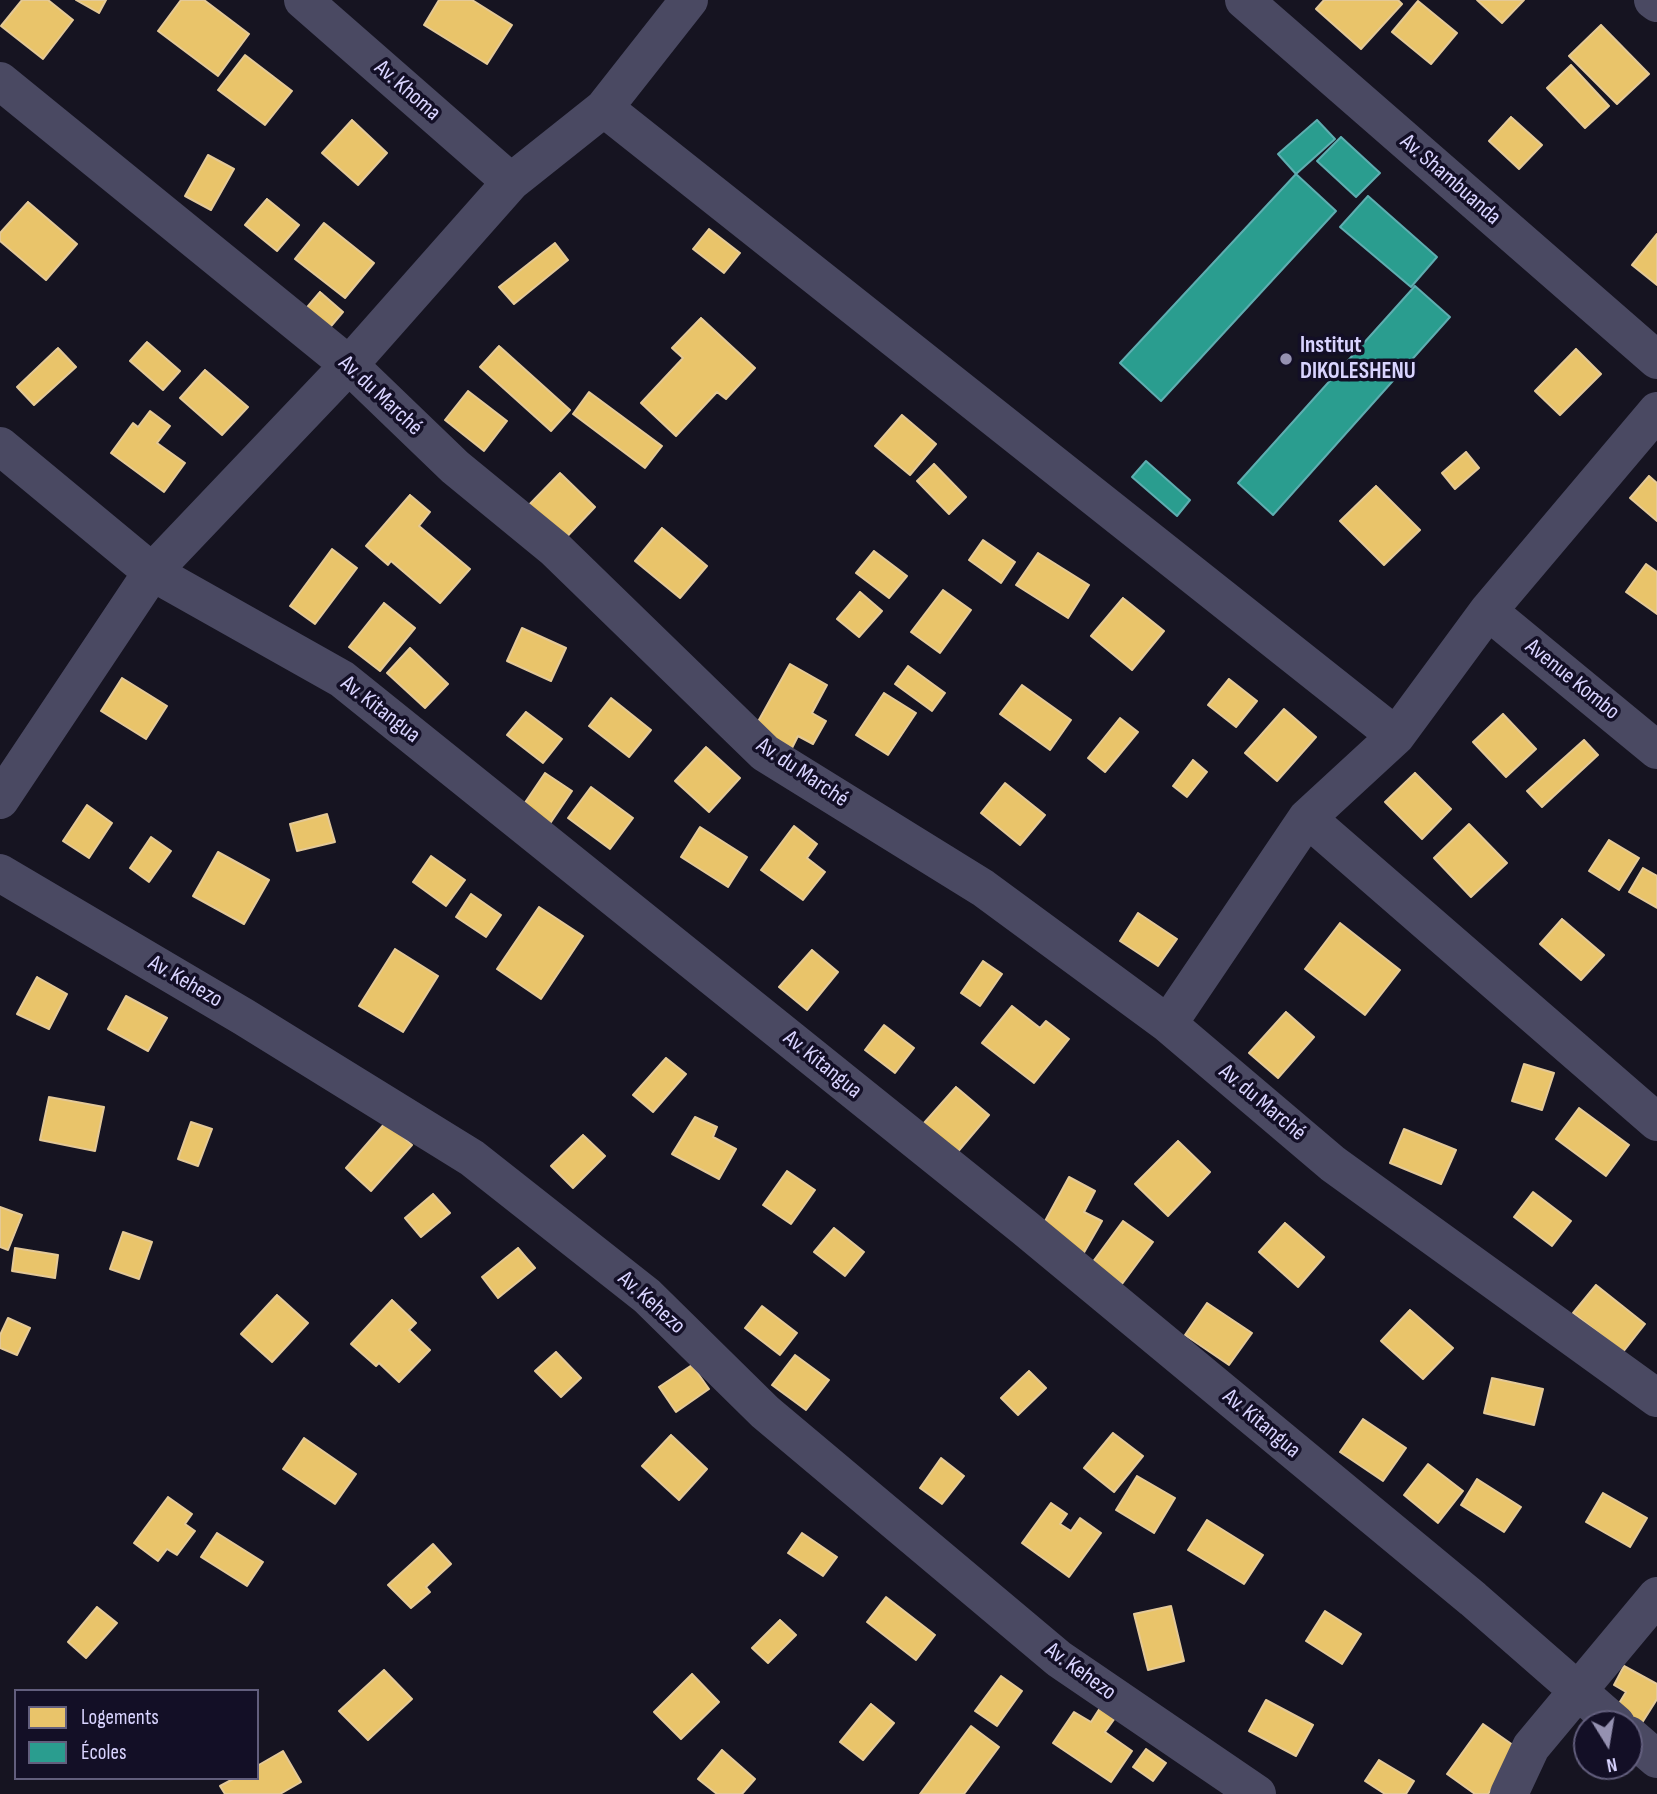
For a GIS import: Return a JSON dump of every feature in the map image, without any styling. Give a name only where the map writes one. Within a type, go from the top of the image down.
[{"type":"street","name":"Av. Khoma","points":[[303,0],[511,182]]},
{"type":"street","points":[[0,800],[152,572],[349,365],[511,182],[604,108],[689,0]]},
{"type":"street","name":"Av. Shambuanda","points":[[1244,0],[1657,360]]},
{"type":"street","name":"Av. du Marché","points":[[0,81],[349,365],[455,467],[555,549],[765,753],[983,888],[1168,1024],[1333,1164],[1657,1398]]},
{"type":"street","points":[[604,108],[1396,736]]},
{"type":"street","points":[[1168,1024],[1307,818],[1396,736],[1488,611],[1657,411]]},
{"type":"street","name":"Av. Kitangua","points":[[0,446],[152,572],[342,679],[1025,1228],[1473,1599],[1599,1710]]},
{"type":"street","name":"Avenue Kombo","points":[[1488,611],[1657,750]]},
{"type":"street","points":[[1307,818],[1657,1122]]},
{"type":"street","name":"Av. Kehezo","points":[[0,873],[244,1017],[472,1158],[648,1296],[765,1412],[1059,1659],[1257,1794]]},
{"type":"street","points":[[1509,1794],[1531,1747],[1657,1596]]},
{"type":"street","points":[[1643,1747],[1657,1759]]},
{"type":"building: Logements","points":[[22,0],[48,0],[73,20],[43,59],[1,26]]},
{"type":"building: Logements","points":[[76,0],[106,0],[99,13]]},
{"type":"building: Logements","points":[[181,0],[204,0],[249,34],[218,76],[158,31]]},
{"type":"building: Logements","points":[[439,0],[472,0],[512,25],[487,64],[424,25]]},
{"type":"building: Logements","points":[[1324,0],[1398,0],[1402,4],[1361,49],[1316,9]]},
{"type":"building: Logements","points":[[1477,0],[1524,0],[1502,23]]},
{"type":"building: Logements","points":[[1418,1],[1457,33],[1431,64],[1392,32]]},
{"type":"building: Logements","points":[[1601,25],[1649,74],[1617,104],[1569,56]]},
{"type":"building: Logements","points":[[245,55],[292,91],[265,125],[218,90]]},
{"type":"building: Logements","points":[[1571,65],[1609,106],[1585,128],[1547,88]]},
{"type":"building: Logements","points":[[1511,117],[1542,145],[1519,169],[1489,141]]},
{"type":"building: Logements","points":[[352,120],[387,153],[358,185],[322,153]]},
{"type":"building: Logements","points":[[208,155],[234,169],[211,210],[185,196]]},
{"type":"building: Logements","points":[[267,199],[299,225],[277,251],[245,225]]},
{"type":"building: Logements","points":[[28,202],[77,244],[46,280],[0,241],[0,233]]},
{"type":"building: Logements","points":[[324,223],[374,263],[345,298],[295,259]]},
{"type":"building: Logements","points":[[709,229],[740,253],[724,273],[693,249]]},
{"type":"building: Logements","points":[[1657,234],[1657,285],[1632,265]]},
{"type":"building: Logements","points":[[555,243],[568,260],[514,304],[499,287]]},
{"type":"building: Logements","points":[[320,292],[343,312],[321,338],[298,318]]},
{"type":"building: Logements","points":[[701,318],[755,368],[726,399],[717,392],[676,436],[641,403],[683,358],[672,348]]},
{"type":"building: Logements","points":[[147,342],[180,371],[163,390],[130,361]]},
{"type":"building: Logements","points":[[499,346],[570,410],[551,431],[480,367]]},
{"type":"building: Logements","points":[[58,348],[76,367],[34,405],[17,387]]},
{"type":"building: Logements","points":[[1576,349],[1601,374],[1560,415],[1535,391]]},
{"type":"building: Logements","points":[[205,370],[248,407],[222,435],[180,398]]},
{"type":"building: Logements","points":[[468,391],[507,421],[484,451],[445,420]]},
{"type":"building: Logements","points":[[589,392],[662,446],[645,468],[573,414]]},
{"type":"building: Logements","points":[[150,411],[170,426],[157,443],[185,463],[164,492],[111,453],[133,423],[138,427]]},
{"type":"building: Logements","points":[[902,415],[936,444],[910,475],[875,446]]},
{"type":"building: Logements","points":[[1466,452],[1479,468],[1455,489],[1442,473]]},
{"type":"building: Logements","points":[[934,464],[966,497],[949,514],[917,481]]},
{"type":"building: Logements","points":[[560,473],[595,507],[560,544],[524,510]]},
{"type":"building: Logements","points":[[1649,476],[1657,483],[1657,521],[1630,498]]},
{"type":"building: Logements","points":[[1376,486],[1420,530],[1384,565],[1340,521]]},
{"type":"building: Logements","points":[[410,495],[430,512],[419,526],[470,569],[440,603],[391,561],[388,565],[366,546]]},
{"type":"building: Logements","points":[[662,528],[707,566],[680,598],[635,561]]},
{"type":"building: Logements","points":[[983,540],[1015,562],[1001,583],[969,560]]},
{"type":"building: Logements","points":[[332,549],[357,568],[315,624],[290,606]]},
{"type":"building: Logements","points":[[874,551],[907,576],[889,598],[856,573]]},
{"type":"building: Logements","points":[[1038,553],[1089,585],[1068,618],[1016,585]]},
{"type":"building: Logements","points":[[1646,564],[1657,572],[1657,614],[1626,592]]},
{"type":"building: Logements","points":[[943,590],[971,610],[940,653],[911,632]]},
{"type":"building: Logements","points":[[860,592],[882,611],[859,637],[837,619]]},
{"type":"building: Logements","points":[[1123,598],[1164,631],[1132,670],[1091,636]]},
{"type":"building: Logements","points":[[384,603],[415,628],[380,671],[349,647]]},
{"type":"building: Logements","points":[[522,628],[566,648],[551,681],[507,661]]},
{"type":"building: Logements","points":[[410,648],[448,684],[425,708],[387,673]]},
{"type":"building: Logements","points":[[790,664],[827,685],[812,713],[826,721],[813,744],[798,736],[792,748],[755,727]]},
{"type":"building: Logements","points":[[908,666],[945,693],[932,711],[895,684]]},
{"type":"building: Logements","points":[[122,678],[167,706],[146,739],[101,711]]},
{"type":"building: Logements","points":[[1229,679],[1257,701],[1236,727],[1208,705]]},
{"type":"building: Logements","points":[[1022,685],[1071,720],[1050,750],[1000,714]]},
{"type":"building: Logements","points":[[884,693],[916,713],[888,755],[856,735]]},
{"type":"building: Logements","points":[[611,698],[651,730],[629,757],[589,726]]},
{"type":"building: Logements","points":[[1284,709],[1316,737],[1277,781],[1245,753]]},
{"type":"building: Logements","points":[[526,712],[562,739],[543,763],[507,735]]},
{"type":"building: Logements","points":[[1503,714],[1536,749],[1506,777],[1473,742]]},
{"type":"building: Logements","points":[[1120,718],[1138,732],[1105,772],[1088,758]]},
{"type":"building: Logements","points":[[1584,740],[1598,755],[1542,807],[1527,791]]},
{"type":"building: Logements","points":[[706,747],[740,778],[709,812],[675,781]]},
{"type":"building: Logements","points":[[1193,760],[1207,772],[1187,797],[1173,786]]},
{"type":"building: Logements","points":[[545,773],[572,791],[547,828],[520,810]]},
{"type":"building: Logements","points":[[1415,773],[1451,809],[1422,839],[1385,802]]},
{"type":"building: Logements","points":[[1005,783],[1045,815],[1020,845],[981,813]]},
{"type":"building: Logements","points":[[591,787],[633,818],[610,849],[568,818]]},
{"type":"building: Logements","points":[[87,805],[112,823],[89,858],[63,841]]},
{"type":"building: Logements","points":[[327,814],[335,842],[297,851],[290,824]]},
{"type":"building: Logements","points":[[1469,824],[1507,863],[1471,897],[1434,858]]},
{"type":"building: Logements","points":[[794,826],[817,844],[807,858],[825,872],[803,900],[761,870]]},
{"type":"building: Logements","points":[[700,827],[747,857],[728,887],[681,857]]},
{"type":"building: Logements","points":[[151,837],[171,851],[149,882],[130,868]]},
{"type":"building: Logements","points":[[1609,840],[1639,858],[1619,890],[1589,871]]},
{"type":"building: Logements","points":[[218,852],[269,880],[244,924],[193,896]]},
{"type":"building: Logements","points":[[431,856],[465,880],[446,906],[413,882]]},
{"type":"building: Logements","points":[[1643,868],[1657,876],[1657,908],[1629,892]]},
{"type":"building: Logements","points":[[471,894],[501,915],[486,937],[456,917]]},
{"type":"building: Logements","points":[[539,907],[583,936],[541,999],[497,969]]},
{"type":"building: Logements","points":[[1138,913],[1177,939],[1158,966],[1120,941]]},
{"type":"building: Logements","points":[[1562,919],[1604,955],[1581,980],[1540,944]]},
{"type":"building: Logements","points":[[1340,923],[1400,970],[1365,1015],[1305,969]]},
{"type":"building: Logements","points":[[395,949],[438,976],[403,1032],[359,1006]]},
{"type":"building: Logements","points":[[812,950],[838,972],[807,1010],[779,987]]},
{"type":"building: Logements","points":[[983,961],[1002,974],[980,1006],[961,993]]},
{"type":"building: Logements","points":[[37,977],[67,994],[49,1029],[17,1014]]},
{"type":"building: Logements","points":[[126,996],[167,1018],[148,1051],[108,1029]]},
{"type":"building: Logements","points":[[1012,1006],[1040,1028],[1046,1021],[1069,1039],[1034,1083],[982,1043]]},
{"type":"building: Logements","points":[[1286,1012],[1314,1037],[1278,1078],[1249,1053]]},
{"type":"building: Logements","points":[[884,1025],[914,1048],[895,1073],[865,1050]]},
{"type":"building: Logements","points":[[666,1058],[686,1074],[653,1112],[633,1095]]},
{"type":"building: Logements","points":[[1524,1064],[1554,1073],[1542,1110],[1512,1101]]},
{"type":"building: Logements","points":[[956,1087],[989,1115],[950,1161],[916,1132]]},
{"type":"building: Logements","points":[[49,1097],[104,1107],[95,1151],[40,1140]]},
{"type":"building: Logements","points":[[1579,1108],[1629,1145],[1606,1176],[1556,1139]]},
{"type":"building: Logements","points":[[695,1117],[717,1127],[713,1137],[736,1149],[719,1179],[672,1154]]},
{"type":"building: Logements","points":[[191,1122],[212,1129],[198,1166],[178,1159]]},
{"type":"building: Logements","points":[[386,1122],[412,1145],[371,1191],[346,1168]]},
{"type":"building: Logements","points":[[1404,1129],[1456,1150],[1441,1184],[1390,1163]]},
{"type":"building: Logements","points":[[583,1135],[605,1156],[573,1188],[551,1166]]},
{"type":"building: Logements","points":[[1178,1141],[1210,1172],[1168,1216],[1135,1184]]},
{"type":"building: Logements","points":[[787,1171],[815,1190],[791,1224],[763,1205]]},
{"type":"building: Logements","points":[[1069,1177],[1095,1191],[1084,1212],[1102,1221],[1082,1256],[1038,1234]]},
{"type":"building: Logements","points":[[1533,1192],[1571,1221],[1552,1246],[1514,1217]]},
{"type":"building: Logements","points":[[433,1194],[450,1213],[421,1237],[405,1218]]},
{"type":"building: Logements","points":[[0,1207],[22,1215],[8,1250],[0,1247]]},
{"type":"building: Logements","points":[[1123,1221],[1153,1242],[1122,1284],[1092,1263]]},
{"type":"building: Logements","points":[[1285,1223],[1324,1257],[1298,1287],[1259,1252]]},
{"type":"building: Logements","points":[[834,1228],[864,1252],[845,1276],[814,1252]]},
{"type":"building: Logements","points":[[123,1232],[152,1242],[139,1279],[110,1269]]},
{"type":"building: Logements","points":[[15,1248],[58,1255],[55,1278],[12,1271]]},
{"type":"building: Logements","points":[[518,1248],[535,1268],[498,1298],[482,1277]]},
{"type":"building: Logements","points":[[1596,1285],[1645,1324],[1623,1352],[1573,1313]]},
{"type":"building: Logements","points":[[277,1295],[308,1323],[272,1362],[241,1334]]},
{"type":"building: Logements","points":[[392,1300],[416,1323],[409,1330],[430,1350],[399,1382],[379,1363],[376,1366],[351,1344]]},
{"type":"building: Logements","points":[[1207,1303],[1252,1333],[1229,1365],[1185,1335]]},
{"type":"building: Logements","points":[[762,1306],[797,1333],[780,1355],[745,1328]]},
{"type":"building: Logements","points":[[1410,1310],[1453,1348],[1423,1379],[1381,1341]]},
{"type":"building: Logements","points":[[8,1318],[30,1328],[17,1355],[0,1348],[0,1335]]},
{"type":"building: Logements","points":[[556,1352],[581,1378],[561,1397],[535,1371]]},
{"type":"building: Logements","points":[[795,1355],[829,1380],[806,1410],[772,1385]]},
{"type":"building: Logements","points":[[692,1365],[709,1389],[676,1412],[659,1387]]},
{"type":"building: Logements","points":[[1029,1371],[1046,1388],[1018,1415],[1001,1398]]},
{"type":"building: Logements","points":[[1492,1378],[1543,1389],[1534,1425],[1484,1413]]},
{"type":"building: Logements","points":[[1363,1419],[1406,1448],[1383,1481],[1340,1452]]},
{"type":"building: Logements","points":[[1113,1433],[1143,1456],[1114,1492],[1084,1468]]},
{"type":"building: Logements","points":[[671,1435],[707,1469],[679,1500],[642,1466]]},
{"type":"building: Logements","points":[[304,1438],[356,1474],[335,1504],[283,1469]]},
{"type":"building: Logements","points":[[941,1458],[964,1476],[942,1504],[920,1488]]},
{"type":"building: Logements","points":[[1428,1464],[1463,1491],[1438,1523],[1404,1495]]},
{"type":"building: Logements","points":[[1137,1476],[1175,1498],[1154,1533],[1116,1510]]},
{"type":"building: Logements","points":[[1477,1479],[1521,1507],[1504,1532],[1461,1505]]},
{"type":"building: Logements","points":[[1603,1493],[1647,1518],[1630,1547],[1586,1522]]},
{"type":"building: Logements","points":[[168,1497],[192,1514],[185,1524],[195,1531],[177,1555],[167,1549],[158,1561],[134,1543]]},
{"type":"building: Logements","points":[[1051,1503],[1067,1514],[1060,1524],[1071,1531],[1080,1518],[1101,1533],[1069,1577],[1022,1543]]},
{"type":"building: Logements","points":[[1207,1520],[1263,1555],[1244,1584],[1188,1550]]},
{"type":"building: Logements","points":[[217,1533],[263,1562],[247,1586],[201,1557]]},
{"type":"building: Logements","points":[[802,1533],[837,1557],[823,1576],[788,1553]]},
{"type":"building: Logements","points":[[433,1544],[451,1564],[426,1587],[430,1592],[411,1608],[388,1585]]},
{"type":"building: Logements","points":[[886,1597],[935,1635],[916,1660],[867,1622]]},
{"type":"building: Logements","points":[[1171,1606],[1184,1661],[1148,1670],[1134,1614]]},
{"type":"building: Logements","points":[[97,1607],[117,1623],[86,1658],[68,1642]]},
{"type":"building: Logements","points":[[1325,1611],[1361,1634],[1342,1664],[1306,1641]]},
{"type":"building: Logements","points":[[780,1620],[796,1635],[768,1663],[752,1648]]},
{"type":"building: Logements","points":[[1624,1666],[1657,1684],[1657,1699],[1643,1721],[1643,1710],[1615,1710],[1626,1692],[1614,1685]]},
{"type":"building: Logements","points":[[384,1670],[412,1699],[368,1740],[339,1711]]},
{"type":"building: Logements","points":[[692,1674],[719,1702],[681,1739],[654,1712]]},
{"type":"building: Logements","points":[[1001,1676],[1022,1691],[997,1726],[975,1711]]},
{"type":"building: Logements","points":[[1266,1700],[1313,1725],[1296,1756],[1249,1731]]},
{"type":"building: Logements","points":[[871,1704],[894,1723],[863,1760],[840,1742]]},
{"type":"building: Logements","points":[[1100,1708],[1115,1718],[1105,1732],[1132,1751],[1111,1782],[1053,1743],[1074,1712],[1091,1722]]},
{"type":"building: Logements","points":[[1483,1724],[1520,1750],[1488,1794],[1475,1794],[1447,1774]]},
{"type":"building: Logements","points":[[971,1726],[999,1747],[964,1794],[920,1794]]},
{"type":"building: Logements","points":[[1146,1749],[1166,1763],[1153,1781],[1133,1767]]},
{"type":"building: Logements","points":[[722,1750],[755,1779],[742,1794],[717,1794],[698,1779]]},
{"type":"building: Logements","points":[[283,1751],[301,1782],[280,1794],[225,1794],[220,1786],[231,1780],[259,1780],[259,1765]]},
{"type":"building: Logements","points":[[1379,1760],[1414,1781],[1406,1794],[1385,1794],[1365,1781]]},
{"type":"building: Écoles","points":[[1317,120],[1335,139],[1296,174],[1278,154]]},
{"type":"building: Écoles","points":[[1341,137],[1380,173],[1356,197],[1317,161]]},
{"type":"building: Écoles","points":[[1296,174],[1336,211],[1161,401],[1120,363]]},
{"type":"building: Écoles","points":[[1368,196],[1437,257],[1411,287],[1340,227]]},
{"type":"building: Écoles","points":[[1415,286],[1450,317],[1273,515],[1238,483]]},
{"type":"building: Écoles","points":[[1146,461],[1190,500],[1177,516],[1132,477]]},
{"type":"place","name":"Institut DIKOLESHENU","points":[[1286,359]]}]
